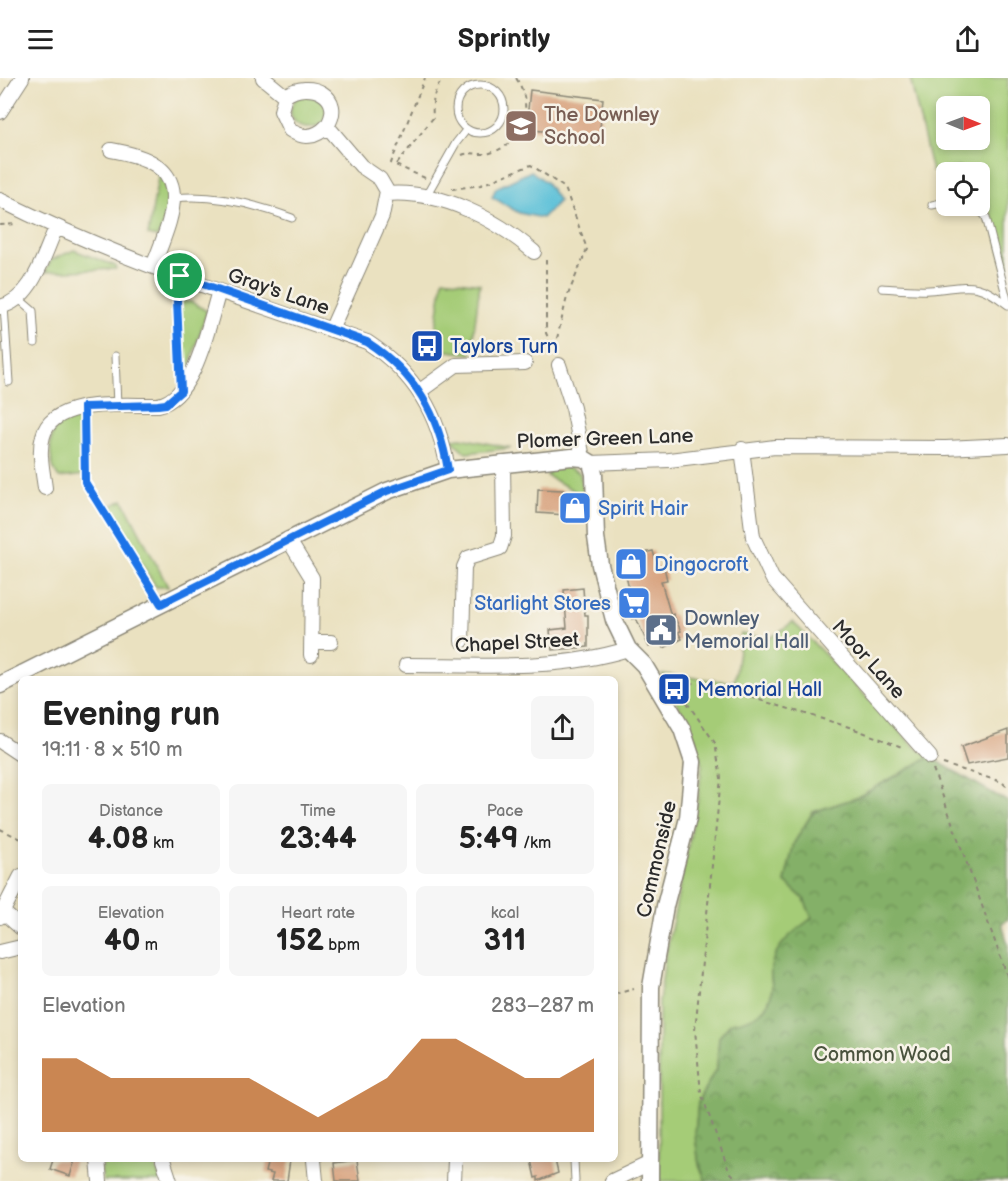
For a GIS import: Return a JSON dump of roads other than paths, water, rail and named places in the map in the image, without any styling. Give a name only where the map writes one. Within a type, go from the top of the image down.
[{"type":"street","points":[[0,112],[22,78]]},
{"type":"street","points":[[263,78],[285,96]]},
{"type":"street","points":[[307,85],[324,91],[332,105],[333,113],[327,126],[317,135],[308,136],[290,130],[281,111],[285,96],[299,86],[307,85]]},
{"type":"street","points":[[327,126],[361,166],[385,185],[387,194],[386,207],[332,330]]},
{"type":"street","points":[[111,150],[141,155],[152,162],[172,186],[174,198],[168,227],[153,266]]},
{"type":"street","points":[[387,194],[426,196],[499,225],[534,252]]},
{"type":"street","name":"Gray's Lane","points":[[0,200],[56,228],[153,266],[367,342],[388,356],[420,391],[440,432],[448,470]]},
{"type":"street","points":[[2,307],[19,299],[35,273],[56,228]]},
{"type":"street","points":[[45,488],[41,453],[46,429],[58,415],[68,410],[84,407],[166,404],[181,391],[197,360],[219,291]]},
{"type":"street","points":[[557,359],[587,460],[594,474],[594,512],[600,565],[615,620],[628,649]]},
{"type":"street","points":[[420,391],[456,366],[525,363]]},
{"type":"street","name":"Plomer Green Lane","points":[[0,685],[387,491],[448,470],[503,463],[669,460],[742,450],[1008,445]]},
{"type":"street","name":"Moor Lane","points":[[742,450],[753,537],[772,578],[930,757]]},
{"type":"street","points":[[462,641],[464,567],[468,558],[500,548],[504,536],[503,463]]},
{"type":"street","points":[[288,539],[312,578],[312,649],[331,642]]},
{"type":"street","name":"Chapel Street","points":[[406,665],[563,662],[602,657],[628,649]]},
{"type":"street","name":"Commonside","points":[[628,649],[644,665],[654,680],[682,729],[693,762],[688,818],[665,906],[651,983],[650,1181]]},
{"type":"street","points":[[0,741],[18,753]]},
{"type":"street","points":[[18,882],[1,915],[18,926]]},
{"type":"street","points":[[0,952],[18,947]]},
{"type":"street","points":[[98,1162],[100,1181]]},
{"type":"street","points":[[164,1162],[170,1181]]},
{"type":"street","points":[[314,1162],[316,1181]]},
{"type":"street","points":[[454,1162],[454,1181]]},
{"type":"street","points":[[612,1181],[650,1163]]},
{"type":"lane","points":[[489,86],[493,78]]},
{"type":"lane","points":[[475,85],[489,86],[503,100],[502,120],[487,132],[467,129],[458,118],[458,97],[475,85]]},
{"type":"lane","points":[[426,196],[456,143],[467,129]]},
{"type":"lane","points":[[174,198],[200,197],[237,202],[268,209],[292,219]]},
{"type":"lane","points":[[932,205],[936,204]]},
{"type":"lane","points":[[985,216],[1008,304]]},
{"type":"lane","points":[[882,288],[928,290],[974,286],[988,289],[1008,304]]},
{"type":"lane","points":[[19,299],[33,311],[35,343]]},
{"type":"lane","points":[[2,307],[9,382]]},
{"type":"lane","points":[[115,356],[117,406]]},
{"type":"lane","points":[[574,1162],[575,1181]]},
{"type":"water","points":[[531,171],[546,182],[559,201],[542,218],[519,213],[492,197],[496,188]]},
{"type":"place","name":"The Downley School","points":[[521,126]]},
{"type":"place","name":"Taylors Turn","points":[[427,346]]},
{"type":"place","name":"Spirit Hair","points":[[575,508]]},
{"type":"place","name":"Dingocroft","points":[[631,564]]},
{"type":"place","name":"Starlight Stores","points":[[634,603]]},
{"type":"place","name":"Downley Memorial Hall","points":[[661,630]]},
{"type":"place","name":"Memorial Hall","points":[[674,689]]},
{"type":"park label","name":"Common Wood","points":[[882,1054]]}]
